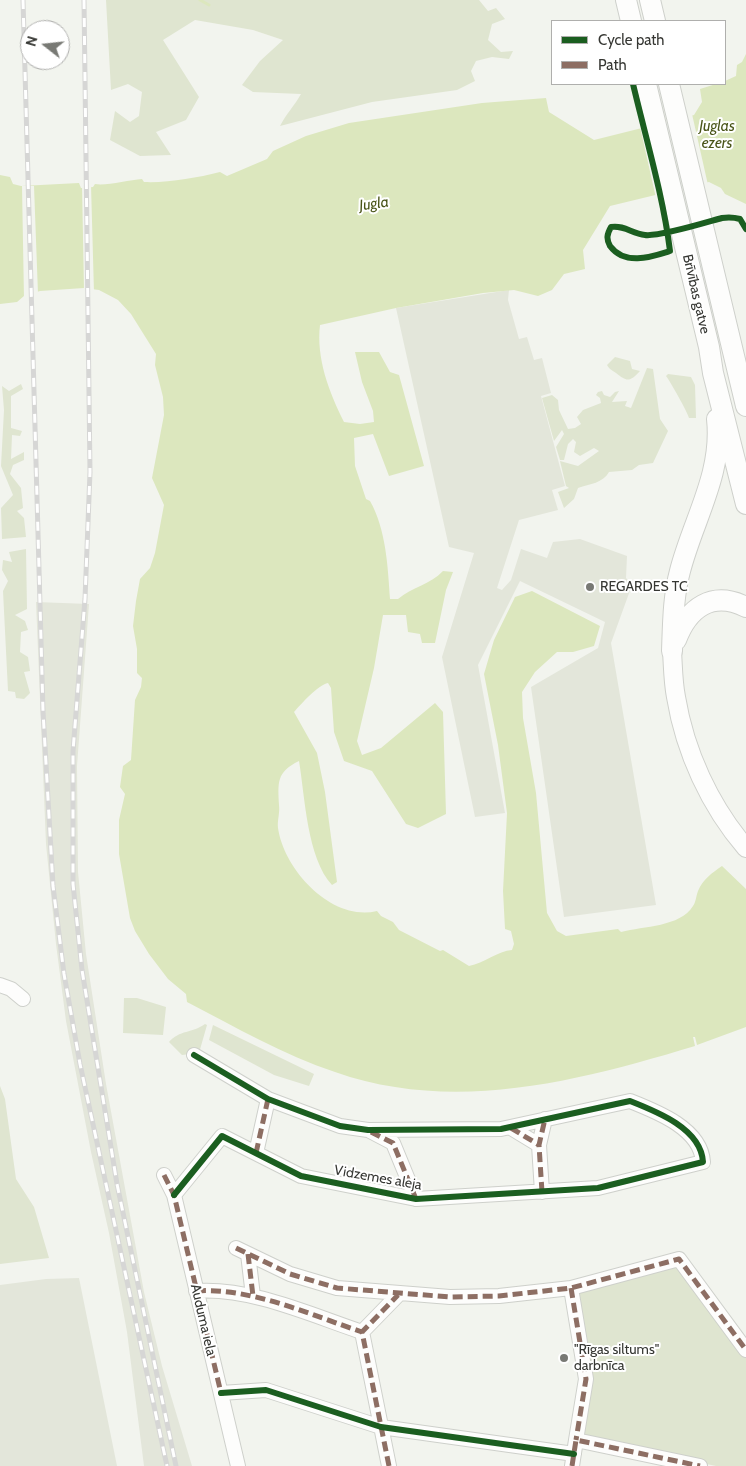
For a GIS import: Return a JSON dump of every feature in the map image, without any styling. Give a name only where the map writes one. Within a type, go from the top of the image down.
[{"type":"highway","points":[[626,0],[631,20]]},
{"type":"highway","points":[[650,0],[655,20]]},
{"type":"highway","name":"Brīvības gatve","points":[[646,85],[709,347],[713,373],[746,504]]},
{"type":"highway","name":"Brīvības gatve","points":[[669,85],[746,406]]},
{"type":"highway","points":[[672,651],[674,594],[689,540],[708,494],[714,469],[718,427],[713,373]]},
{"type":"highway","points":[[672,651],[682,624],[692,612],[706,603],[723,600],[746,607]]},
{"type":"main road","points":[[672,651],[676,697],[690,751],[710,797],[732,832],[746,848]]},
{"type":"street","points":[[0,985],[12,989],[23,999]]},
{"type":"street","points":[[194,1055],[268,1100],[340,1126],[368,1130],[486,1131],[511,1128],[545,1119],[539,1145],[542,1192]]},
{"type":"street","points":[[256,1153],[268,1100]]},
{"type":"street","name":"Vidzemes aleja","points":[[174,1195],[222,1136],[301,1176],[416,1199],[598,1188],[703,1162],[702,1150],[683,1127],[647,1107],[630,1101],[545,1119]]},
{"type":"street","points":[[511,1128],[539,1145]]},
{"type":"street","points":[[368,1130],[393,1143],[416,1199]]},
{"type":"street","name":"Auduma iela","points":[[164,1175],[174,1195],[238,1466]]},
{"type":"street","points":[[254,1296],[242,1251],[290,1274],[337,1288],[398,1295],[450,1297],[499,1296],[571,1288],[679,1259],[746,1350]]},
{"type":"street","points":[[220,1393],[266,1390],[381,1426],[573,1460],[586,1379],[571,1288]]},
{"type":"street","points":[[196,1290],[254,1296],[362,1332]]},
{"type":"street","points":[[362,1332],[398,1295]]},
{"type":"street","points":[[362,1332],[390,1466]]},
{"type":"street","points":[[576,1440],[700,1466]]},
{"type":"shaded area","points":[[106,0],[479,0],[488,11],[496,8],[505,19],[492,24],[488,40],[501,52],[513,51],[509,59],[492,57],[476,61],[471,71],[475,81],[457,90],[372,102],[280,126],[301,94],[253,92],[242,85],[260,61],[283,40],[253,30],[195,20],[163,40],[199,97],[186,120],[156,132],[171,155],[140,156],[110,140],[115,111],[130,122],[139,116],[142,92],[128,84],[111,90]]},
{"type":"shaded area","points":[[509,290],[508,300],[519,339],[527,337],[534,360],[542,358],[551,393],[541,396],[565,486],[552,490],[558,510],[519,520],[497,588],[502,590],[511,580],[521,549],[547,558],[553,542],[580,539],[627,556],[626,578],[632,585],[611,643],[656,905],[564,917],[531,687],[598,648],[605,622],[520,581],[478,665],[505,813],[475,817],[442,657],[474,553],[449,547],[396,308]]},
{"type":"shaded area","points":[[615,357],[630,361],[632,369],[640,371],[631,379],[623,378],[607,365]]},
{"type":"shaded area","points":[[647,368],[653,369],[660,419],[668,431],[653,463],[639,465],[632,470],[609,472],[600,481],[578,488],[574,499],[564,508],[558,492],[569,488],[566,486],[560,461],[578,466],[599,451],[594,448],[580,456],[574,452],[576,442],[573,439],[568,444],[564,460],[560,460],[556,447],[564,434],[562,430],[554,441],[542,398],[552,395],[558,400],[559,410],[568,429],[575,428],[581,424],[577,417],[583,410],[601,403],[600,398],[596,395],[598,392],[602,391],[604,395],[610,397],[619,391],[612,402],[627,401],[625,406],[631,408]]},
{"type":"shaded area","points":[[668,374],[691,377],[695,385],[696,418],[689,418],[666,376]]},
{"type":"shaded area","points":[[21,384],[23,389],[11,396],[11,428],[22,431],[20,436],[12,435],[11,459],[24,452],[24,460],[13,465],[10,474],[21,488],[23,508],[17,511],[24,518],[26,537],[2,539],[1,508],[13,495],[1,466],[4,410],[2,386],[9,391]]},
{"type":"shaded area","points":[[26,549],[27,609],[15,615],[25,621],[28,630],[21,632],[20,652],[28,657],[30,671],[24,672],[30,693],[24,699],[16,698],[15,692],[8,691],[3,591],[8,581],[2,570],[3,560],[12,562],[9,552]]},
{"type":"shaded area","points":[[36,602],[89,604],[77,766],[78,872],[86,954],[106,1084],[144,1292],[162,1366],[192,1466],[144,1466],[127,1332],[66,1021],[56,944],[46,844]]},
{"type":"shaded area","points":[[124,998],[137,998],[166,1007],[163,1035],[123,1033]]},
{"type":"shaded area","points":[[205,1024],[207,1025],[199,1053],[182,1055],[169,1042],[177,1035]]},
{"type":"shaded area","points":[[213,1025],[314,1074],[309,1086],[274,1075],[209,1040]]},
{"type":"shaded area","points":[[0,1086],[5,1099],[16,1179],[34,1207],[49,1258],[0,1264]]},
{"type":"shaded area","points":[[677,1264],[746,1356],[746,1466],[716,1466],[580,1438],[589,1377],[575,1290]]},
{"type":"shaded area","points":[[79,1278],[117,1466],[0,1466],[0,1285],[46,1279]]},
{"type":"water","points":[[746,54],[746,204],[725,194],[721,188],[709,182],[610,206],[583,250],[585,269],[564,274],[552,290],[538,296],[514,290],[483,293],[396,308],[320,325],[320,350],[325,375],[333,399],[344,422],[360,424],[374,422],[373,411],[362,382],[355,352],[379,352],[390,372],[399,375],[424,466],[389,476],[373,434],[354,438],[355,466],[366,499],[370,501],[383,536],[390,599],[398,599],[432,580],[443,571],[453,572],[446,590],[435,643],[422,643],[420,634],[408,632],[406,615],[383,615],[374,668],[357,741],[362,755],[381,748],[435,703],[443,712],[446,814],[418,828],[406,824],[372,771],[344,761],[334,732],[331,688],[328,683],[315,691],[294,712],[317,753],[325,792],[337,882],[332,885],[317,859],[308,826],[299,761],[286,769],[280,779],[278,790],[278,828],[282,844],[300,876],[327,901],[343,909],[360,912],[377,911],[381,916],[393,922],[399,930],[440,951],[443,950],[469,966],[501,952],[512,950],[514,944],[511,931],[505,929],[503,891],[507,813],[498,745],[484,674],[494,640],[515,597],[532,591],[600,626],[594,646],[573,652],[557,652],[535,672],[522,692],[523,718],[536,793],[547,913],[557,931],[566,936],[618,929],[621,932],[661,925],[687,913],[694,904],[702,883],[722,866],[746,889],[746,1027],[697,1045],[695,1037],[693,1037],[695,1046],[607,1071],[561,1081],[516,1088],[471,1091],[425,1091],[380,1084],[316,1065],[260,1040],[187,1002],[186,994],[168,979],[135,931],[130,918],[119,854],[119,820],[125,794],[120,787],[123,766],[131,760],[135,700],[141,687],[142,678],[137,673],[137,649],[133,626],[136,601],[140,579],[150,568],[155,553],[164,505],[152,478],[164,415],[163,397],[155,365],[156,354],[131,314],[118,300],[99,290],[84,288],[40,291],[24,296],[17,302],[0,304],[0,175],[10,177],[13,184],[21,186],[79,183],[81,188],[93,187],[95,184],[111,184],[142,179],[144,182],[172,181],[220,172],[227,176],[267,159],[273,151],[306,136],[349,123],[482,103],[546,98],[549,112],[594,140],[694,115],[702,102],[700,89],[713,85],[726,85],[726,81],[736,76],[737,65],[742,62]]},
{"type":"pier","points":[[692,114],[708,185],[656,198],[640,127]]},
{"type":"pier","points":[[82,185],[91,185],[94,293],[84,290]]},
{"type":"pier","points":[[22,186],[34,186],[38,294],[24,299]]},
{"type":"waterway","points":[[200,0],[209,5]]},
{"type":"railway","points":[[23,0],[43,711],[53,886],[64,974],[80,1064],[167,1466]]},
{"type":"railway","points":[[84,0],[90,472],[85,599],[73,751],[73,884],[82,970],[117,1184],[176,1466]]},
{"type":"marked path","points":[[256,1153],[268,1099]]},
{"type":"marked path","points":[[542,1192],[539,1145],[545,1119]]},
{"type":"marked path","points":[[511,1128],[539,1145]]},
{"type":"marked path","points":[[371,1132],[393,1143],[416,1199]]},
{"type":"marked path","points":[[164,1175],[174,1195],[221,1393],[224,1393]]},
{"type":"marked path","points":[[236,1248],[290,1274],[337,1288],[450,1297],[499,1296],[571,1288],[679,1259],[746,1350]]},
{"type":"marked path","points":[[248,1254],[253,1296]]},
{"type":"marked path","points":[[571,1288],[586,1379],[576,1440]]},
{"type":"marked path","points":[[196,1291],[238,1293],[259,1298],[362,1332]]},
{"type":"marked path","points":[[389,1466],[362,1332],[398,1295]]},
{"type":"marked path","points":[[572,1466],[576,1440],[700,1466]]},
{"type":"cycle path","points":[[633,85],[659,188],[667,233]]},
{"type":"cycle path","points":[[667,233],[731,217],[740,219],[746,229]]},
{"type":"cycle path","points":[[611,227],[620,227],[645,235],[667,233],[670,251],[655,256],[638,258],[623,256],[616,252],[608,241],[611,227]]},
{"type":"cycle path","points":[[174,1195],[222,1136],[301,1176],[416,1199],[598,1188],[703,1162],[695,1140],[686,1131],[665,1116],[630,1101],[501,1129],[368,1130],[340,1126],[268,1099],[194,1055]]},
{"type":"cycle path","points":[[221,1393],[266,1390],[381,1427],[574,1454]]},
{"type":"place","name":"REGARDES TC","points":[[590,587]]},
{"type":"place","name":"\"Rīgas siltums\" darbnīca","points":[[564,1358]]},
{"type":"water label","name":"Juglas ezers","points":[[717,136]]},
{"type":"water label","name":"Jugla","points":[[374,204]]}]
